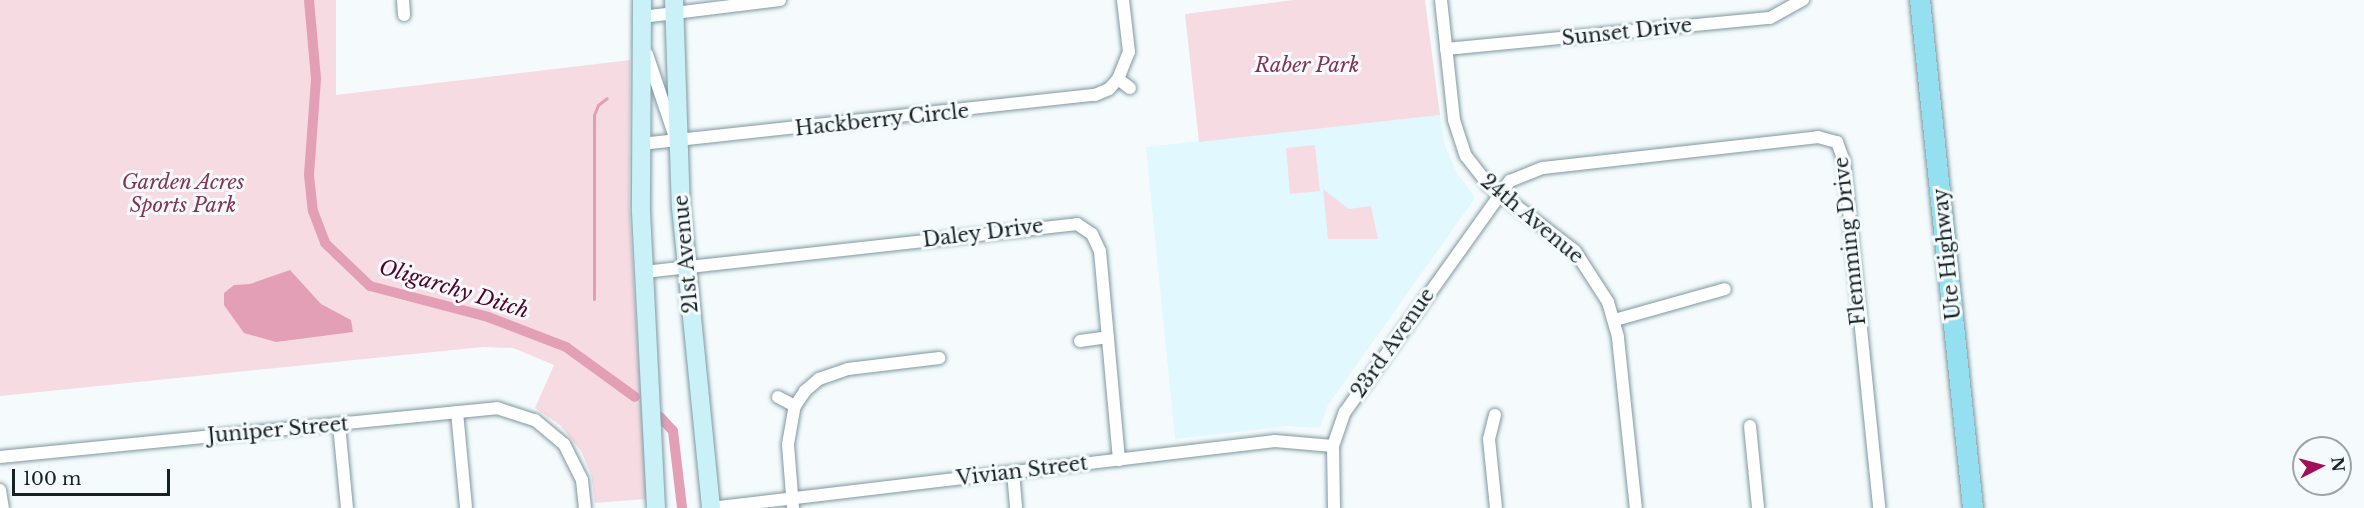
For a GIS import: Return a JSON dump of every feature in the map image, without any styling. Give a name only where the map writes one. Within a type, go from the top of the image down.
[{"type":"main road","name":"Ute Highway","points":[[1920,0],[1973,508]]},
{"type":"street","points":[[403,0],[404,15]]},
{"type":"street","points":[[678,143],[650,68],[642,15],[672,4],[780,0]]},
{"type":"street","points":[[1123,0],[1129,52],[1118,79],[1130,88]]},
{"type":"street","name":"24th Avenue","points":[[1441,0],[1458,138],[1475,170],[1499,194],[1575,251],[1600,285],[1614,320],[1636,508]]},
{"type":"street","name":"Sunset Drive","points":[[1446,49],[1770,18],[1803,0]]},
{"type":"street","name":"21st Avenue","points":[[672,4],[678,143],[687,267],[711,508]]},
{"type":"street","name":"21st Avenue","points":[[642,15],[641,144],[644,272],[656,508]]},
{"type":"street","name":"Hackberry Circle","points":[[641,144],[678,143],[1095,95],[1109,88],[1118,79]]},
{"type":"street","name":"Flemming Drive","points":[[1499,194],[1520,174],[1543,168],[1818,137],[1840,137],[1879,508]]},
{"type":"street","name":"23rd Avenue","points":[[1334,508],[1333,446],[1355,395],[1499,194]]},
{"type":"street","points":[[1096,218],[1086,228],[1100,251],[1119,460]]},
{"type":"street","name":"Daley Drive","points":[[644,272],[1068,223],[1086,228]]},
{"type":"street","points":[[1614,320],[1725,289]]},
{"type":"street","points":[[1080,340],[1108,337]]},
{"type":"street","points":[[793,503],[788,444],[795,406],[819,379],[848,369],[939,358]]},
{"type":"street","points":[[778,397],[795,406]]},
{"type":"street","name":"Juniper Street","points":[[0,457],[457,412],[512,411],[552,431],[576,463],[585,508]]},
{"type":"street","points":[[457,412],[466,508]]},
{"type":"street","points":[[1495,415],[1489,439],[1496,508]]},
{"type":"street","points":[[339,425],[347,508]]},
{"type":"street","points":[[1750,426],[1758,508]]},
{"type":"street","name":"Vivian Street","points":[[711,508],[793,503],[1013,472],[1275,441],[1333,446]]},
{"type":"street","points":[[1013,472],[1016,508]]},
{"type":"street","points":[[0,490],[3,508]]},
{"type":"shaded area","points":[[1440,115],[1445,146],[1456,171],[1475,198],[1328,405],[1320,428],[1288,426],[1175,439],[1146,147]]},
{"type":"shaded area","points":[[290,270],[321,304],[351,320],[353,332],[276,342],[244,333],[224,305],[224,293],[234,285],[250,284]]},
{"type":"green space","name":"Garden Acres Sports Park","points":[[0,0],[336,0],[336,95],[630,60],[629,204],[647,499],[595,503],[591,474],[581,451],[560,425],[535,408],[554,365],[513,348],[483,347],[0,396]]},
{"type":"green space","name":"Raber Park","points":[[1293,0],[1425,0],[1440,115],[1199,142],[1185,14]]},
{"type":"green space","points":[[1315,145],[1320,191],[1290,194],[1286,148]]},
{"type":"green space","points":[[1323,189],[1349,209],[1371,206],[1378,239],[1328,239]]},
{"type":"waterway","name":"Oligarchy Ditch","points":[[309,0],[316,79],[309,175],[313,211],[325,243],[370,286],[488,317],[566,347],[635,397]]},
{"type":"waterway","name":"Oligarchy Ditch","points":[[594,299],[594,115],[598,105],[607,98]]},
{"type":"waterway","name":"Oligarchy Ditch","points":[[660,417],[673,431],[682,508]]}]
